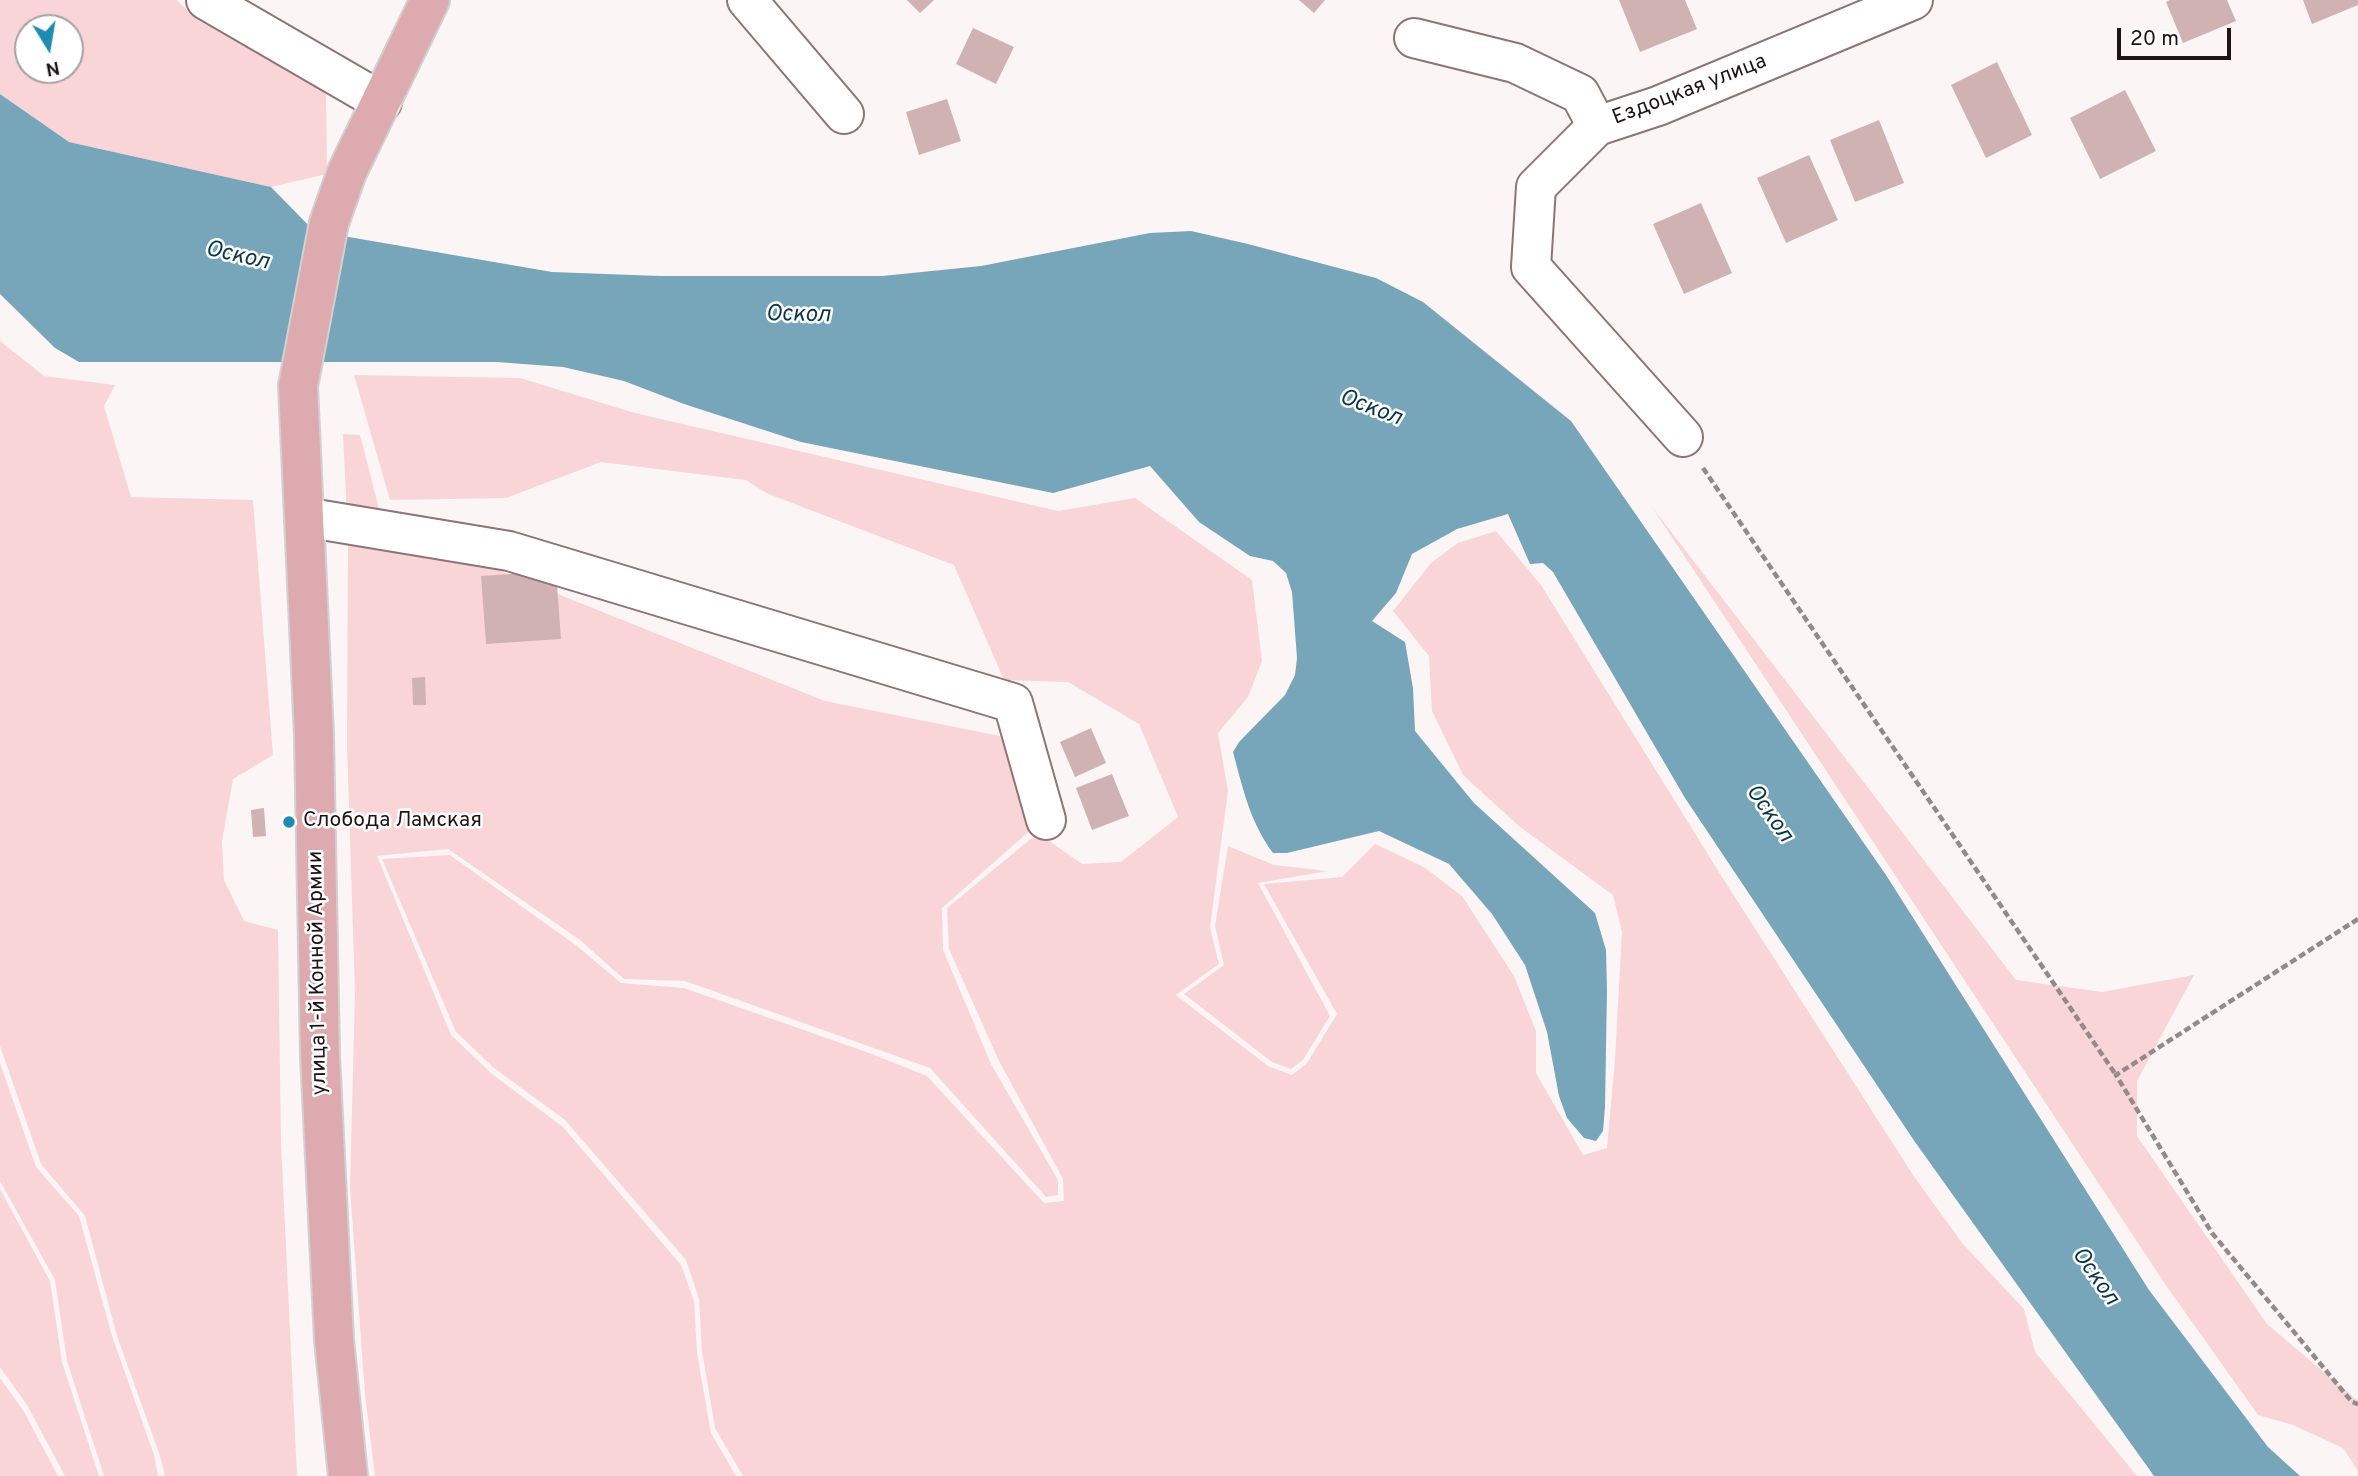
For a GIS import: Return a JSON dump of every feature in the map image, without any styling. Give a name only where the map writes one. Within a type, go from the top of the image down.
[{"type":"main road","name":"улица 1-й Конной Армии","points":[[348,1476],[334,1340],[320,1055],[314,736],[298,386],[329,223],[347,172],[429,0]]},
{"type":"street","points":[[206,0],[382,102]]},
{"type":"street","points":[[747,0],[844,114]]},
{"type":"street","name":"Ездоцкая улица","points":[[1683,437],[1531,267],[1536,187],[1597,127],[1658,106],[1854,12],[1913,0]]},
{"type":"street","points":[[1414,38],[1515,63],[1580,94],[1597,127]]},
{"type":"street","points":[[304,517],[509,551],[1013,703],[1046,820]]},
{"type":"path","points":[[1683,437],[2116,1075],[2212,1233],[2352,1402],[2358,1405]]},
{"type":"path","points":[[2116,1075],[2358,919]]},
{"type":"shaded area","points":[[0,0],[177,0],[196,19],[326,92],[327,174],[271,187],[69,142],[0,94]]},
{"type":"shaded area","points":[[0,341],[44,376],[115,385],[104,406],[131,497],[253,500],[273,755],[233,779],[222,841],[224,880],[244,921],[278,930],[281,1143],[297,1476],[165,1476],[117,1336],[85,1216],[41,1164],[0,1046]]},
{"type":"shaded area","points":[[354,375],[520,378],[635,413],[1058,511],[1135,498],[1252,580],[1262,661],[1248,697],[1218,733],[1228,791],[1210,927],[1219,964],[1176,995],[1268,1066],[1292,1075],[1307,1063],[1337,1014],[1264,884],[1342,877],[1375,844],[1424,867],[1462,896],[1514,976],[1536,1031],[1536,1073],[1583,1155],[1607,1148],[1622,932],[1613,895],[1520,827],[1463,775],[1432,711],[1429,656],[1393,611],[1431,563],[1458,543],[1496,531],[1541,585],[1722,877],[1915,1178],[1963,1244],[2024,1309],[2035,1352],[2137,1476],[743,1476],[715,1428],[702,1351],[699,1299],[686,1260],[565,1120],[494,1068],[456,1032],[382,859],[450,855],[577,946],[621,983],[684,988],[927,1076],[1044,1203],[1064,1201],[1063,1179],[999,1061],[949,949],[947,908],[1038,833],[1082,864],[1121,862],[1178,817],[1139,724],[1068,682],[1004,680],[954,565],[766,493],[746,480],[601,462],[506,498],[390,500]]},
{"type":"shaded area","points":[[343,434],[360,435],[383,524],[825,701],[1010,738],[1034,827],[942,908],[943,950],[991,1064],[1058,1180],[1058,1195],[1046,1197],[930,1068],[685,981],[624,979],[580,940],[448,849],[377,856],[451,1035],[492,1074],[563,1127],[681,1265],[694,1301],[697,1353],[711,1433],[736,1476],[375,1476],[365,1394],[350,1188],[355,993],[347,745],[348,537]]},
{"type":"shaded area","points":[[1652,507],[2016,980],[2102,992],[2194,975],[2137,1081],[2137,1136],[2267,1324],[2358,1401],[2358,1471],[2343,1448],[2293,1425],[2258,1415],[2165,1284]]},
{"type":"shaded area","points":[[1228,846],[1274,865],[1328,871],[1258,883],[1330,1016],[1303,1060],[1291,1069],[1272,1062],[1184,994],[1224,965],[1215,926]]},
{"type":"shaded area","points":[[0,1063],[36,1167],[79,1216],[112,1336],[154,1455],[158,1476],[104,1476],[67,1361],[55,1280],[0,1181]]},
{"type":"shaded area","points":[[0,1189],[50,1281],[62,1362],[99,1476],[65,1476],[27,1405],[0,1367]]},
{"type":"shaded area","points":[[0,1378],[23,1410],[58,1476],[0,1476]]},
{"type":"water","name":"Оскол","points":[[0,94],[69,142],[271,187],[314,231],[552,272],[660,276],[882,276],[981,266],[1150,233],[1191,231],[1376,278],[1423,302],[1571,421],[1886,875],[2149,1290],[2268,1447],[2300,1476],[2154,1476],[1915,1142],[1685,798],[1553,572],[1543,563],[1530,564],[1508,514],[1457,529],[1412,554],[1396,593],[1372,621],[1405,642],[1413,688],[1415,731],[1474,803],[1595,913],[1606,950],[1607,989],[1605,1107],[1603,1131],[1596,1141],[1584,1138],[1567,1118],[1559,1096],[1547,1032],[1525,965],[1492,914],[1449,864],[1379,831],[1287,853],[1273,853],[1265,841],[1248,805],[1233,752],[1239,742],[1285,695],[1295,675],[1297,658],[1292,592],[1286,573],[1273,561],[1250,556],[1199,522],[1150,466],[1053,493],[801,442],[684,404],[624,381],[563,367],[497,362],[79,362],[55,348],[0,294]]},
{"type":"building","points":[[907,0],[934,0],[920,13]]},
{"type":"building","points":[[1299,0],[1325,0],[1314,13]]},
{"type":"building","points":[[1619,0],[1685,0],[1697,29],[1640,52]]},
{"type":"building","points":[[2227,0],[2236,21],[2183,43],[2166,2]]},
{"type":"building","points":[[2303,0],[2358,0],[2358,5],[2312,24]]},
{"type":"building","points":[[973,28],[1014,47],[996,84],[956,64]]},
{"type":"building","points":[[1997,62],[2032,135],[1986,158],[1951,85]]},
{"type":"building","points":[[2125,90],[2156,151],[2100,179],[2070,118]]},
{"type":"building","points":[[947,99],[961,141],[919,155],[906,112]]},
{"type":"building","points":[[1879,120],[1904,183],[1855,202],[1830,140]]},
{"type":"building","points":[[1809,155],[1838,220],[1786,243],[1757,178]]},
{"type":"building","points":[[1701,203],[1732,273],[1684,294],[1653,224]]},
{"type":"building","points":[[556,571],[561,639],[486,644],[481,576]]},
{"type":"building","points":[[425,677],[426,705],[413,705],[412,678]]},
{"type":"building","points":[[1091,728],[1106,763],[1075,777],[1060,742]]},
{"type":"building","points":[[1112,774],[1129,816],[1092,830],[1076,788]]},
{"type":"building","points":[[264,808],[266,836],[253,837],[251,810]]},
{"type":"place","name":"Слобода Ламская","points":[[289,822]]}]
